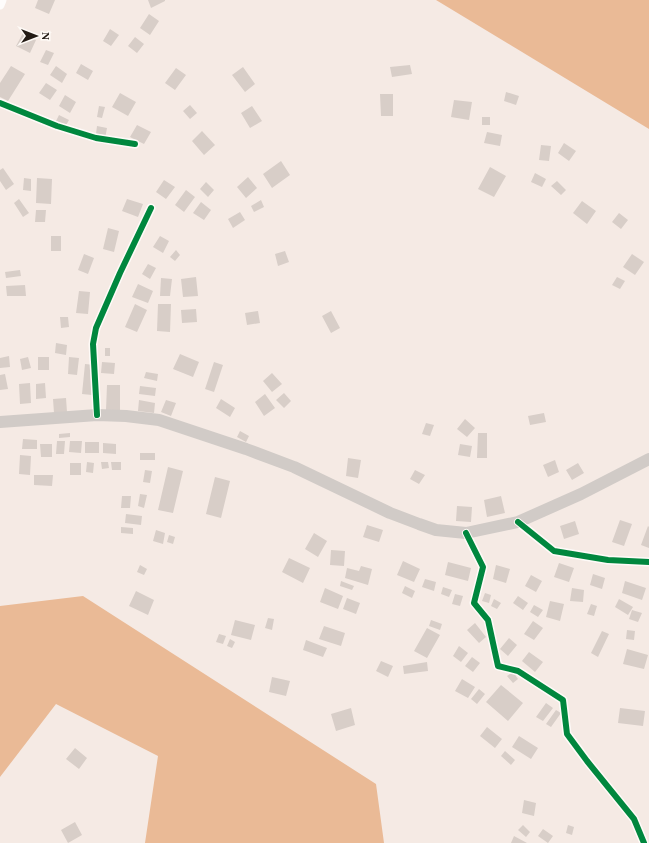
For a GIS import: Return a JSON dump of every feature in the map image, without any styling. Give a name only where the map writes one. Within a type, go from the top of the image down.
[{"type":"main road","points":[[0,422],[97,415],[126,416],[159,420],[246,449],[294,467],[390,513],[436,530],[466,533],[518,522],[588,491],[649,459]]},
{"type":"street","points":[[0,5],[2,0]]},
{"type":"street","points":[[0,103],[57,126],[96,138],[135,144]]},
{"type":"street","points":[[97,415],[93,344],[96,328],[151,208]]},
{"type":"street","points":[[518,522],[554,552],[608,560],[649,562]]},
{"type":"street","points":[[466,533],[483,567],[474,603],[488,620],[498,666],[518,671],[563,700],[567,734],[634,820],[644,843]]},
{"type":"shaded area","points":[[436,0],[649,0],[649,129]]},
{"type":"shaded area","points":[[83,596],[376,784],[384,843],[145,843],[158,756],[56,704],[0,777],[0,606]]},
{"type":"building","points":[[38,0],[55,0],[49,14],[35,8]]},
{"type":"building","points":[[148,0],[165,0],[165,1],[151,8]]},
{"type":"building","points":[[149,14],[159,21],[150,35],[140,28]]},
{"type":"building","points":[[110,29],[119,35],[111,46],[103,41]]},
{"type":"building","points":[[23,33],[36,40],[30,53],[16,46]]},
{"type":"building","points":[[135,37],[144,44],[137,53],[128,46]]},
{"type":"building","points":[[46,50],[54,53],[48,65],[40,62]]},
{"type":"building","points":[[81,64],[93,71],[88,80],[76,73]]},
{"type":"building","points":[[410,65],[412,74],[392,77],[390,67]]},
{"type":"building","points":[[11,66],[25,74],[8,101],[0,97],[0,83]]},
{"type":"building","points":[[56,66],[67,74],[62,83],[50,75]]},
{"type":"building","points":[[243,67],[255,84],[245,92],[232,75]]},
{"type":"building","points":[[176,68],[186,75],[175,90],[165,83]]},
{"type":"building","points":[[46,83],[57,90],[50,100],[39,93]]},
{"type":"building","points":[[506,92],[519,96],[516,105],[504,101]]},
{"type":"building","points":[[120,93],[136,102],[128,116],[112,107]]},
{"type":"building","points":[[380,94],[393,94],[393,116],[381,116]]},
{"type":"building","points":[[65,95],[76,102],[70,113],[59,106]]},
{"type":"building","points":[[454,100],[472,102],[469,120],[451,117]]},
{"type":"building","points":[[190,105],[197,113],[190,119],[183,111]]},
{"type":"building","points":[[99,106],[105,107],[102,118],[97,117]]},
{"type":"building","points":[[252,106],[262,121],[250,128],[241,113]]},
{"type":"building","points":[[59,115],[69,120],[62,132],[53,127]]},
{"type":"building","points":[[482,117],[490,117],[490,125],[482,125]]},
{"type":"building","points":[[137,125],[151,132],[144,144],[130,137]]},
{"type":"building","points":[[97,126],[107,128],[104,144],[95,142]]},
{"type":"building","points":[[202,131],[215,145],[204,155],[192,141]]},
{"type":"building","points":[[487,132],[502,135],[500,146],[484,143]]},
{"type":"building","points":[[564,143],[576,151],[569,161],[558,153]]},
{"type":"building","points":[[541,145],[551,146],[549,161],[539,160]]},
{"type":"building","points":[[281,161],[290,175],[272,188],[263,174]]},
{"type":"building","points":[[490,167],[506,176],[494,197],[478,189]]},
{"type":"building","points":[[3,168],[14,184],[6,190],[0,181],[0,170]]},
{"type":"building","points":[[535,173],[546,179],[542,187],[531,182]]},
{"type":"building","points":[[248,177],[257,188],[246,198],[237,187]]},
{"type":"building","points":[[24,178],[31,179],[31,191],[23,190]]},
{"type":"building","points":[[37,178],[52,179],[51,204],[36,203]]},
{"type":"building","points":[[164,180],[175,187],[166,199],[156,192]]},
{"type":"building","points":[[557,181],[566,190],[561,195],[551,186]]},
{"type":"building","points":[[206,182],[214,190],[208,197],[200,189]]},
{"type":"building","points":[[186,190],[195,197],[184,212],[175,205]]},
{"type":"building","points":[[19,199],[29,213],[23,217],[14,203]]},
{"type":"building","points":[[127,199],[143,204],[138,217],[122,211]]},
{"type":"building","points":[[261,200],[264,207],[254,212],[251,206]]},
{"type":"building","points":[[582,201],[596,211],[587,224],[573,213]]},
{"type":"building","points":[[201,202],[211,210],[204,220],[193,213]]},
{"type":"building","points":[[36,210],[46,210],[45,222],[35,222]]},
{"type":"building","points":[[240,212],[245,220],[233,228],[228,219]]},
{"type":"building","points":[[619,213],[628,220],[621,229],[612,222]]},
{"type":"building","points":[[108,228],[119,231],[114,252],[103,249]]},
{"type":"building","points":[[51,236],[61,236],[61,251],[51,251]]},
{"type":"building","points":[[160,236],[169,241],[163,253],[153,247]]},
{"type":"building","points":[[176,250],[180,255],[175,261],[170,257]]},
{"type":"building","points":[[285,251],[289,262],[278,266],[275,254]]},
{"type":"building","points":[[84,254],[94,258],[88,274],[78,270]]},
{"type":"building","points":[[632,254],[644,262],[635,275],[623,267]]},
{"type":"building","points":[[148,264],[156,268],[150,279],[142,274]]},
{"type":"building","points":[[20,270],[21,276],[6,278],[5,272]]},
{"type":"building","points":[[196,277],[198,296],[183,297],[181,279]]},
{"type":"building","points":[[617,277],[625,281],[620,289],[612,285]]},
{"type":"building","points":[[161,278],[172,279],[170,296],[160,296]]},
{"type":"building","points":[[138,284],[153,291],[148,303],[132,297]]},
{"type":"building","points":[[25,285],[26,296],[7,296],[6,286]]},
{"type":"building","points":[[79,291],[90,292],[88,314],[76,313]]},
{"type":"building","points":[[135,304],[147,310],[137,332],[125,327]]},
{"type":"building","points":[[158,304],[171,304],[170,332],[157,331]]},
{"type":"building","points":[[196,309],[197,322],[182,323],[181,310]]},
{"type":"building","points":[[258,311],[260,323],[247,325],[245,313]]},
{"type":"building","points":[[331,311],[340,328],[331,333],[322,316]]},
{"type":"building","points":[[60,317],[68,317],[69,327],[61,328]]},
{"type":"building","points":[[56,343],[67,345],[66,355],[55,353]]},
{"type":"building","points":[[105,348],[110,348],[110,356],[105,356]]},
{"type":"building","points":[[180,354],[199,362],[193,377],[173,369]]},
{"type":"building","points":[[9,356],[10,367],[0,368],[0,358]]},
{"type":"building","points":[[28,357],[31,368],[22,370],[20,359]]},
{"type":"building","points":[[38,357],[49,357],[49,370],[38,370]]},
{"type":"building","points":[[69,357],[79,358],[77,375],[68,374]]},
{"type":"building","points":[[102,362],[115,363],[114,374],[101,373]]},
{"type":"building","points":[[214,362],[223,365],[214,392],[205,389]]},
{"type":"building","points":[[85,364],[95,365],[92,395],[82,394]]},
{"type":"building","points":[[146,372],[158,374],[157,381],[144,378]]},
{"type":"building","points":[[272,373],[282,384],[272,392],[263,381]]},
{"type":"building","points":[[5,374],[8,389],[0,390],[0,375]]},
{"type":"building","points":[[30,383],[31,403],[20,404],[19,384]]},
{"type":"building","points":[[45,383],[46,398],[36,399],[36,384]]},
{"type":"building","points":[[107,385],[120,385],[120,410],[106,410]]},
{"type":"building","points":[[140,386],[156,388],[155,396],[139,394]]},
{"type":"building","points":[[284,393],[291,401],[284,408],[276,400]]},
{"type":"building","points":[[265,394],[275,408],[264,416],[255,402]]},
{"type":"building","points":[[66,398],[67,412],[54,413],[53,399]]},
{"type":"building","points":[[221,399],[235,408],[230,417],[216,408]]},
{"type":"building","points":[[139,400],[155,403],[154,413],[138,411]]},
{"type":"building","points":[[166,400],[176,403],[171,416],[161,412]]},
{"type":"building","points":[[544,413],[546,422],[530,425],[528,416]]},
{"type":"building","points":[[465,419],[475,428],[467,437],[457,429]]},
{"type":"building","points":[[426,423],[434,425],[430,436],[422,434]]},
{"type":"building","points":[[240,431],[249,436],[246,442],[237,437]]},
{"type":"building","points":[[70,433],[70,437],[59,438],[59,434]]},
{"type":"building","points":[[478,433],[487,433],[487,458],[477,458]]},
{"type":"building","points":[[23,439],[37,440],[37,449],[22,449]]},
{"type":"building","points":[[57,441],[65,441],[64,454],[56,454]]},
{"type":"building","points":[[70,441],[82,441],[81,453],[69,452]]},
{"type":"building","points":[[85,442],[99,442],[99,453],[85,453]]},
{"type":"building","points":[[103,443],[116,444],[116,454],[103,453]]},
{"type":"building","points":[[40,444],[52,444],[52,457],[41,457]]},
{"type":"building","points":[[460,444],[472,446],[470,457],[458,455]]},
{"type":"building","points":[[140,453],[155,453],[155,460],[140,460]]},
{"type":"building","points":[[20,455],[31,456],[30,475],[19,474]]},
{"type":"building","points":[[348,458],[361,460],[358,478],[346,476]]},
{"type":"building","points":[[555,460],[559,472],[548,477],[543,465]]},
{"type":"building","points":[[87,462],[94,463],[93,473],[86,472]]},
{"type":"building","points":[[101,462],[108,462],[109,468],[102,469]]},
{"type":"building","points":[[111,462],[121,462],[121,470],[112,470]]},
{"type":"building","points":[[70,463],[81,463],[81,475],[70,475]]},
{"type":"building","points":[[578,463],[584,473],[572,480],[566,470]]},
{"type":"building","points":[[168,467],[183,471],[173,513],[158,510]]},
{"type":"building","points":[[145,470],[152,471],[150,483],[143,482]]},
{"type":"building","points":[[415,470],[425,475],[419,484],[410,479]]},
{"type":"building","points":[[34,475],[53,475],[52,486],[34,485]]},
{"type":"building","points":[[215,477],[230,481],[221,518],[206,514]]},
{"type":"building","points":[[140,494],[147,495],[144,508],[138,506]]},
{"type":"building","points":[[122,496],[131,496],[130,508],[121,508]]},
{"type":"building","points":[[501,496],[505,513],[487,517],[484,500]]},
{"type":"building","points":[[457,506],[472,507],[471,522],[456,521]]},
{"type":"building","points":[[126,514],[142,516],[141,525],[125,523]]},
{"type":"building","points":[[620,520],[632,524],[624,546],[612,542]]},
{"type":"building","points":[[575,521],[579,534],[564,539],[560,526]]},
{"type":"building","points":[[367,525],[383,530],[379,542],[363,537]]},
{"type":"building","points":[[648,526],[649,527],[649,548],[641,545]]},
{"type":"building","points":[[121,527],[133,528],[133,534],[121,533]]},
{"type":"building","points":[[156,530],[165,533],[163,544],[153,541]]},
{"type":"building","points":[[314,533],[327,541],[318,557],[305,549]]},
{"type":"building","points":[[169,535],[175,537],[173,544],[167,542]]},
{"type":"building","points":[[331,550],[345,551],[344,566],[330,565]]},
{"type":"building","points":[[289,558],[310,568],[303,583],[282,572]]},
{"type":"building","points":[[403,561],[420,569],[414,582],[397,575]]},
{"type":"building","points":[[448,562],[471,568],[468,581],[445,575]]},
{"type":"building","points":[[559,563],[574,568],[569,582],[554,577]]},
{"type":"building","points":[[140,565],[147,569],[144,575],[137,572]]},
{"type":"building","points":[[496,565],[510,569],[506,583],[493,579]]},
{"type":"building","points":[[361,566],[372,569],[368,585],[345,578],[347,568],[359,571]]},
{"type":"building","points":[[593,574],[605,578],[602,589],[590,585]]},
{"type":"building","points":[[531,575],[542,581],[536,592],[525,586]]},
{"type":"building","points":[[425,579],[436,582],[434,591],[422,587]]},
{"type":"building","points":[[341,581],[354,586],[352,590],[340,586]]},
{"type":"building","points":[[625,581],[646,588],[642,600],[622,593]]},
{"type":"building","points":[[405,586],[415,591],[412,598],[402,593]]},
{"type":"building","points":[[443,587],[452,590],[449,597],[441,594]]},
{"type":"building","points":[[325,588],[343,596],[338,609],[320,602]]},
{"type":"building","points":[[572,588],[584,590],[583,602],[570,601]]},
{"type":"building","points":[[136,591],[154,600],[148,615],[129,606]]},
{"type":"building","points":[[485,593],[491,595],[489,603],[482,601]]},
{"type":"building","points":[[455,594],[463,596],[460,606],[452,604]]},
{"type":"building","points":[[518,596],[528,603],[523,610],[513,603]]},
{"type":"building","points":[[347,598],[360,603],[356,614],[343,609]]},
{"type":"building","points":[[494,599],[501,603],[497,609],[491,606]]},
{"type":"building","points":[[619,599],[633,607],[628,615],[615,607]]},
{"type":"building","points":[[550,601],[564,604],[560,621],[546,617]]},
{"type":"building","points":[[591,604],[597,606],[594,616],[587,614]]},
{"type":"building","points":[[534,605],[543,610],[538,617],[530,612]]},
{"type":"building","points":[[632,610],[642,613],[638,622],[629,619]]},
{"type":"building","points":[[268,618],[274,619],[272,630],[265,628]]},
{"type":"building","points":[[235,620],[255,625],[251,640],[231,635]]},
{"type":"building","points":[[431,620],[442,624],[440,630],[429,626]]},
{"type":"building","points":[[533,621],[543,628],[534,640],[524,634]]},
{"type":"building","points":[[475,623],[486,637],[479,643],[467,630]]},
{"type":"building","points":[[324,626],[345,633],[341,646],[319,639]]},
{"type":"building","points":[[427,628],[440,635],[427,658],[414,651]]},
{"type":"building","points":[[627,630],[635,631],[634,640],[626,639]]},
{"type":"building","points":[[602,631],[609,634],[598,657],[591,653]]},
{"type":"building","points":[[219,634],[226,636],[223,644],[216,642]]},
{"type":"building","points":[[509,638],[517,645],[508,656],[500,649]]},
{"type":"building","points":[[230,639],[235,642],[232,648],[227,646]]},
{"type":"building","points":[[306,640],[327,648],[323,657],[303,650]]},
{"type":"building","points":[[459,646],[468,653],[461,662],[453,656]]},
{"type":"building","points":[[627,649],[648,655],[644,669],[623,664]]},
{"type":"building","points":[[529,652],[543,662],[535,672],[522,661]]},
{"type":"building","points":[[472,657],[480,663],[473,672],[465,666]]},
{"type":"building","points":[[381,661],[393,666],[388,677],[376,671]]},
{"type":"building","points":[[427,662],[428,671],[404,674],[403,666]]},
{"type":"building","points":[[513,672],[518,679],[513,683],[507,676]]},
{"type":"building","points":[[272,677],[290,681],[286,696],[269,692]]},
{"type":"building","points":[[462,679],[475,687],[468,698],[455,691]]},
{"type":"building","points":[[501,685],[523,703],[508,721],[486,702]]},
{"type":"building","points":[[479,689],[485,694],[477,704],[471,699]]},
{"type":"building","points":[[546,703],[553,708],[543,721],[536,717]]},
{"type":"building","points":[[351,708],[355,725],[336,731],[331,714]]},
{"type":"building","points":[[620,708],[645,711],[643,726],[618,723]]},
{"type":"building","points":[[556,710],[561,713],[551,727],[546,724]]},
{"type":"building","points":[[487,727],[502,739],[495,748],[480,736]]},
{"type":"building","points":[[519,736],[538,748],[531,759],[512,747]]},
{"type":"building","points":[[75,748],[87,758],[79,769],[66,759]]},
{"type":"building","points":[[505,751],[515,760],[511,765],[501,756]]},
{"type":"building","points":[[524,800],[536,803],[534,816],[522,813]]},
{"type":"building","points":[[75,822],[82,835],[68,843],[61,830]]},
{"type":"building","points":[[523,825],[530,832],[526,837],[518,830]]},
{"type":"building","points":[[568,825],[574,827],[572,835],[566,833]]},
{"type":"building","points":[[543,829],[553,836],[548,843],[538,836]]},
{"type":"building","points":[[514,836],[527,843],[511,843]]},
{"type":"cycle path","points":[[0,103],[57,126],[96,138],[135,144]]},
{"type":"cycle path","points":[[97,415],[93,344],[96,328],[151,208]]},
{"type":"cycle path","points":[[518,522],[554,551],[608,560],[649,562]]},
{"type":"cycle path","points":[[466,533],[483,567],[474,603],[488,620],[498,666],[518,671],[563,700],[567,734],[634,819],[644,843]]}]
